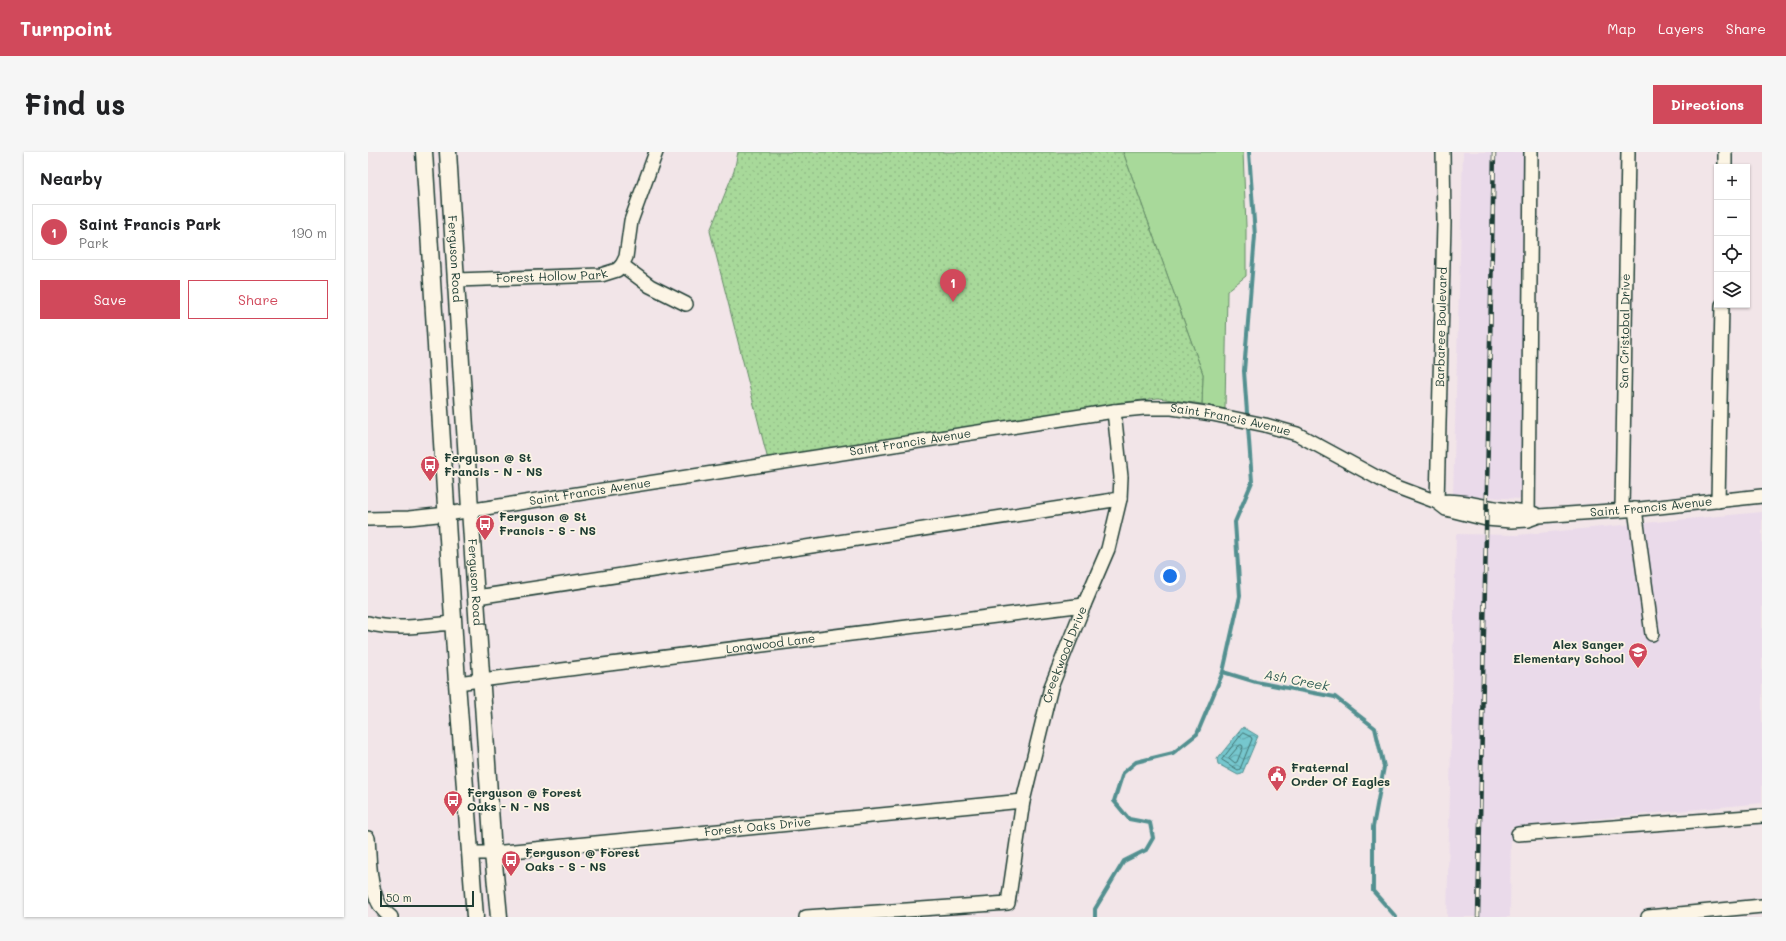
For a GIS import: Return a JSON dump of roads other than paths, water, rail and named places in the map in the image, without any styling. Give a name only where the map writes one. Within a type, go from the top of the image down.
[{"type":"main road","name":"Ferguson Road","points":[[424,152],[453,623],[474,917]]},
{"type":"main road","name":"Ferguson Road","points":[[448,152],[470,509],[493,853],[499,917]]},
{"type":"street","name":"Forest Hollow Park","points":[[456,280],[601,275],[610,273],[622,265],[628,248],[631,221],[656,152]]},
{"type":"street","name":"Barbaree Boulevard","points":[[1437,502],[1444,223],[1443,152]]},
{"type":"street","points":[[1530,152],[1531,516]]},
{"type":"street","name":"San Cristobal Drive","points":[[1628,152],[1628,509],[1652,634]]},
{"type":"street","points":[[1725,152],[1725,164]]},
{"type":"street","points":[[622,265],[650,286],[686,304]]},
{"type":"street","points":[[1718,501],[1722,308]]},
{"type":"street","name":"Saint Francis Avenue","points":[[368,519],[447,514],[470,509],[1114,411],[1144,408],[1172,408],[1212,414],[1264,424],[1297,434],[1389,484],[1437,502],[1446,509],[1486,519],[1511,521],[1531,516],[1628,509],[1762,496]]},
{"type":"street","name":"Creekwood Drive","points":[[806,917],[1008,903],[1023,801],[1052,687],[1108,549],[1120,499],[1121,477],[1114,411]]},
{"type":"street","points":[[477,597],[1120,499]]},
{"type":"street","name":"Longwood Lane","points":[[457,683],[1084,605]]},
{"type":"street","points":[[368,623],[381,627],[401,628],[453,623]]},
{"type":"street","name":"Forest Oaks Drive","points":[[470,853],[493,853],[1023,801]]},
{"type":"street","points":[[1518,834],[1762,816]]},
{"type":"street","points":[[368,838],[372,889],[378,905],[391,917]]},
{"type":"street","points":[[1648,917],[1762,906]]},
{"type":"water","points":[[1243,727],[1258,736],[1242,774],[1238,775],[1218,764],[1217,759]]},
{"type":"waterway","points":[[1095,917],[1095,909],[1124,861],[1146,850],[1153,838],[1150,823],[1129,819],[1114,801],[1123,773],[1136,762],[1173,753],[1197,734],[1223,672],[1240,596],[1235,522],[1252,482],[1244,371],[1255,236],[1249,152]]},
{"type":"waterway","name":"Ash Creek","points":[[1223,672],[1256,682],[1335,697],[1375,728],[1384,767],[1373,827],[1373,891],[1396,917]]},
{"type":"railway","points":[[1478,917],[1494,152]]},
{"type":"place","name":"Saint Francis Park","points":[[953,302]]},
{"type":"place","name":"Ferguson @ St Francis - N - NS","points":[[430,482]]},
{"type":"place","name":"Ferguson @ St Francis - S - NS","points":[[485,541]]},
{"type":"place","name":"Alex Sanger Elementary School","points":[[1638,669]]},
{"type":"place","name":"Fraternal Order Of Eagles","points":[[1277,792]]},
{"type":"place","name":"Ferguson @ Forest Oaks - N - NS","points":[[453,817]]},
{"type":"place","name":"Ferguson @ Forest Oaks - S - NS","points":[[511,877]]}]
